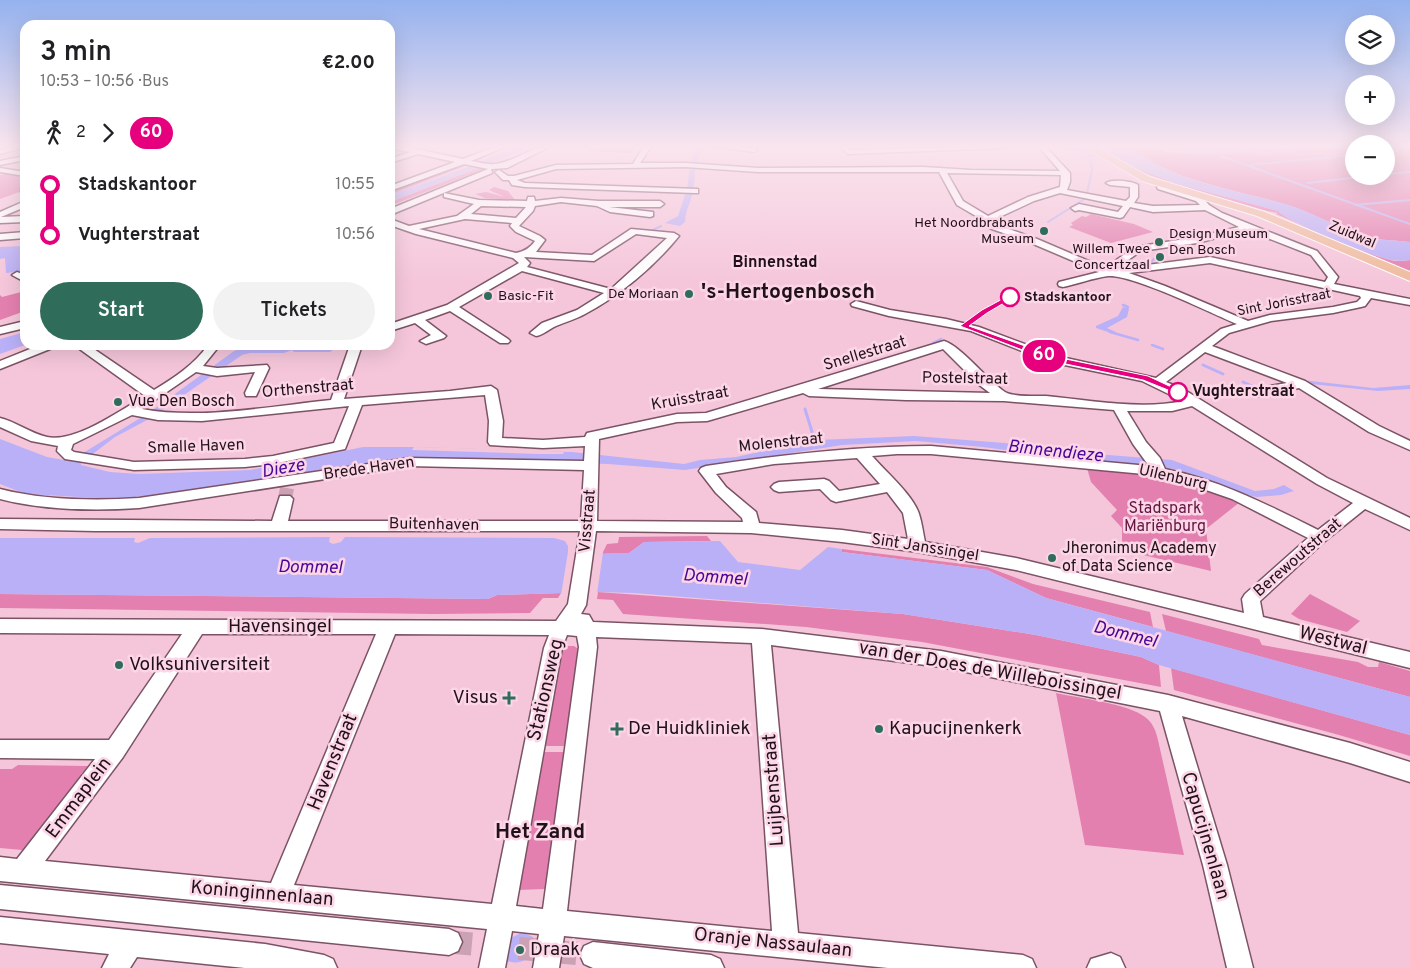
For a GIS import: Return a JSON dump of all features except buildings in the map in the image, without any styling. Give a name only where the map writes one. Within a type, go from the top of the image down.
[{"type":"main road","name":"Zuidwal","points":[[1178,191],[1203,201],[1261,214],[1410,277]]},
{"type":"street","points":[[395,210],[440,191]]},
{"type":"street","points":[[521,255],[535,248],[540,240],[533,234],[516,229],[514,225],[529,211],[532,204],[526,191]]},
{"type":"street","points":[[954,191],[960,203],[984,220],[1109,273],[1128,276],[1161,288],[1246,324]]},
{"type":"street","points":[[984,220],[1033,198],[1059,191]]},
{"type":"street","points":[[1061,191],[1162,210],[1203,201],[1248,227],[1304,248],[1318,257],[1332,274],[1333,277],[1328,286]]},
{"type":"street","points":[[1075,208],[1079,207],[1119,216],[1129,205],[1134,196],[1134,191]]},
{"type":"street","name":"Zuidwal","points":[[1174,191],[1203,201]]},
{"type":"street","points":[[447,195],[479,203],[532,204],[561,200],[599,204],[660,204]]},
{"type":"street","points":[[467,216],[479,203]]},
{"type":"street","points":[[599,204],[605,210],[639,211],[650,214]]},
{"type":"street","points":[[0,215],[20,206]]},
{"type":"street","points":[[410,229],[467,216],[518,221]]},
{"type":"street","points":[[0,220],[20,219]]},
{"type":"street","points":[[395,224],[521,255],[594,258],[628,231],[674,236],[633,277],[581,312],[543,326],[536,333]]},
{"type":"street","points":[[1109,273],[1109,269],[1138,249],[1197,240],[1248,227]]},
{"type":"street","points":[[0,239],[20,237]]},
{"type":"street","points":[[395,326],[451,307],[521,268],[524,261],[521,255]]},
{"type":"street","points":[[1063,284],[1109,273],[1210,260],[1328,286],[1410,300]]},
{"type":"street","points":[[521,268],[611,292]]},
{"type":"street","name":"Sint Jorisstraat","points":[[1158,382],[1225,331],[1246,324],[1361,304],[1366,299],[1365,293]]},
{"type":"street","points":[[856,304],[889,313],[975,329],[1054,359],[1132,374],[1158,382],[1194,402],[1280,456],[1363,503],[1410,525]]},
{"type":"street","points":[[451,307],[504,341]]},
{"type":"street","points":[[417,319],[440,336],[426,341]]},
{"type":"street","points":[[0,331],[20,325]]},
{"type":"street","name":"Snellestraat","points":[[794,392],[944,345],[952,350],[982,381],[1004,397]]},
{"type":"street","points":[[1203,347],[1301,384],[1374,429],[1410,446]]},
{"type":"street","points":[[0,365],[38,350]]},
{"type":"street","points":[[87,350],[154,396]]},
{"type":"street","points":[[0,422],[49,442],[66,442],[154,396],[196,368],[211,350]]},
{"type":"street","points":[[336,403],[354,350]]},
{"type":"street","points":[[196,368],[217,372],[263,368],[251,393]]},
{"type":"street","points":[[1259,392],[1301,384]]},
{"type":"street","name":"Orthenstraat","points":[[128,410],[158,416],[202,418],[336,403],[450,396],[491,390],[496,421],[495,442],[543,444],[592,438]]},
{"type":"street","name":"Postelstraat","points":[[794,392],[1004,397],[1165,408],[1194,402]]},
{"type":"street","name":"Kruisstraat","points":[[592,438],[677,418],[707,417],[794,392]]},
{"type":"street","name":"Smalle Haven","points":[[66,442],[64,451],[70,456],[90,461],[134,466],[245,463],[273,460],[340,446],[357,402]]},
{"type":"street","points":[[1118,406],[1140,444],[1157,466]]},
{"type":"street","name":"Visstraat","points":[[578,600],[588,526],[592,438]]},
{"type":"street","name":"Uilenburg","points":[[861,453],[931,450],[1015,451],[1157,466],[1237,496],[1319,537]]},
{"type":"street","points":[[861,453],[877,473],[892,486],[911,513],[918,546]]},
{"type":"street","name":"Molenstraat","points":[[751,528],[750,516],[721,490],[706,471],[774,460],[861,453]]},
{"type":"street","name":"Brede Haven","points":[[0,494],[19,499],[116,504],[287,489],[409,462],[592,466]]},
{"type":"street","points":[[779,487],[793,484],[811,486],[824,484],[836,497],[892,486]]},
{"type":"street","points":[[279,525],[287,489]]},
{"type":"street","name":"Berewoutstraat","points":[[1255,622],[1251,599],[1319,537],[1363,503]]},
{"type":"street","name":"Buitenhaven","points":[[0,524],[588,526]]},
{"type":"street","name":"Sint Janssingel","points":[[588,526],[751,528],[842,536],[918,546],[1079,578],[1255,622]]},
{"type":"street","name":"Stationsweg","points":[[492,968],[552,655],[561,628],[578,600]]},
{"type":"street","name":"Stationsweg","points":[[546,968],[588,647],[586,629],[578,600]]},
{"type":"street","name":"Westwal","points":[[1255,622],[1410,660]]},
{"type":"street","name":"Havensingel","points":[[0,626],[561,628]]},
{"type":"street","points":[[115,750],[197,627]]},
{"type":"street","name":"Havenstraat","points":[[278,896],[388,628]]},
{"type":"street","name":"van der Does de Willeboissingel","points":[[561,628],[762,636],[941,659],[1168,704],[1410,772]]},
{"type":"street","name":"Luijbenstraat","points":[[762,636],[786,944]]},
{"type":"street","name":"Capucijnenlaan","points":[[1168,704],[1215,865],[1240,968]]},
{"type":"street","name":"Emmaplein","points":[[0,748],[115,750]]},
{"type":"street","name":"Emmaplein","points":[[11,870],[115,750]]},
{"type":"street","name":"Koninginnenlaan","points":[[11,870],[553,922]]},
{"type":"street","name":"Koninginnenlaan","points":[[5,898],[449,942]]},
{"type":"street","name":"Oranje Nassaulaan","points":[[553,922],[1023,968]]},
{"type":"street","points":[[0,930],[265,957],[293,965],[324,968]]},
{"type":"street","points":[[115,968],[130,944]]},
{"type":"street","name":"Oranje Nassaulaan","points":[[594,955],[711,968]]},
{"type":"street","points":[[1100,968],[1112,968]]},
{"type":"green space","points":[[0,191],[20,191],[20,192],[0,199]]},
{"type":"green space","points":[[418,191],[428,191],[395,204],[395,200]]},
{"type":"green space","points":[[492,191],[508,191],[515,200],[485,198],[475,194],[486,192],[505,197]]},
{"type":"green space","points":[[1198,191],[1205,191],[1278,211],[1305,226],[1276,214],[1278,213]]},
{"type":"green space","points":[[1236,191],[1410,191],[1410,242],[1368,237],[1349,231],[1294,207]]},
{"type":"green space","points":[[1091,214],[1134,224],[1153,232],[1111,243],[1069,227],[1073,225],[1071,223],[1082,216],[1086,217]]},
{"type":"green space","points":[[1358,249],[1395,261],[1410,260],[1410,271]]},
{"type":"green space","points":[[20,292],[20,313],[0,320],[0,295],[2,297]]},
{"type":"green space","name":"Stadspark Mariënburg","points":[[1087,468],[1153,475],[1187,482],[1240,502],[1206,529],[1211,571],[1122,550],[1122,528],[1111,516],[1117,510],[1091,482]]},
{"type":"green space","points":[[707,536],[711,541],[644,542],[629,553],[602,554],[607,544],[618,543],[619,537]]},
{"type":"green space","points":[[842,549],[987,567],[1033,584],[1150,612],[1153,627],[1046,598],[987,570],[842,552]]},
{"type":"green space","points":[[598,592],[903,614],[1036,635],[1141,657],[1159,665],[1161,687],[922,642],[806,627],[623,614],[613,600],[597,599]]},
{"type":"green space","points":[[561,593],[558,598],[543,598],[530,613],[432,614],[0,608],[0,594],[488,599],[497,595]]},
{"type":"green space","points":[[1310,594],[1360,621],[1347,632],[1299,619],[1291,614]]},
{"type":"green space","points":[[1162,614],[1259,639],[1262,645],[1358,662],[1368,667],[1378,667],[1379,662],[1410,671],[1410,697],[1166,631]]},
{"type":"green space","points":[[567,646],[574,646],[580,650],[568,746],[541,746],[560,650]]},
{"type":"green space","points":[[1171,668],[1410,735],[1410,756],[1174,690]]},
{"type":"green space","points":[[1056,693],[1128,708],[1145,717],[1154,727],[1184,855],[1085,845]]},
{"type":"green space","points":[[540,752],[567,752],[546,889],[516,890]]},
{"type":"green space","points":[[18,765],[88,766],[81,774],[85,775],[32,844],[22,850],[0,848],[0,769],[12,769]]},
{"type":"water","points":[[401,191],[418,191],[395,200],[395,193]]},
{"type":"water","points":[[686,191],[693,191],[685,222],[680,226],[665,223],[678,216]]},
{"type":"water","points":[[1205,191],[1236,191],[1294,207],[1349,231],[1368,237],[1410,242],[1410,260],[1391,260],[1367,252],[1313,231],[1278,211]]},
{"type":"water","points":[[20,246],[20,272],[6,273],[5,258],[0,259],[0,247]]},
{"type":"water","points":[[1123,307],[1129,309],[1127,317],[1107,328],[1116,332],[1114,334],[1096,328],[1096,326],[1118,316]]},
{"type":"water","points":[[20,333],[20,347],[0,354],[0,339]]},
{"type":"water","name":"Dieze","points":[[292,350],[284,353],[250,353],[242,355],[149,419],[115,437],[81,463],[81,465],[110,472],[139,474],[250,470],[363,447],[572,452],[684,464],[700,460],[736,457],[817,440],[914,436],[1172,460],[1255,491],[1274,489],[1284,485],[1294,491],[1281,495],[1257,497],[1246,495],[1201,477],[1174,469],[1084,461],[983,447],[916,441],[842,445],[685,470],[608,464],[402,458],[176,493],[115,499],[26,494],[0,484],[0,439],[47,457],[70,461],[150,412],[234,351]]},
{"type":"water","points":[[292,350],[333,350],[330,352],[294,352]]},
{"type":"water","points":[[1293,379],[1373,388],[1410,385],[1410,389],[1378,391],[1302,383]]},
{"type":"water","name":"Dommel","points":[[330,537],[329,542],[333,544],[341,542],[345,537],[554,538],[565,541],[568,546],[568,554],[629,553],[644,542],[720,541],[738,562],[800,570],[828,547],[842,549],[842,552],[987,570],[1046,598],[1410,697],[1410,735],[1159,665],[1141,657],[1036,635],[903,614],[633,593],[598,592],[497,595],[488,599],[0,594],[0,538],[135,538],[134,542],[138,543],[150,538]]},
{"type":"water","points":[[524,933],[533,937],[535,949],[532,954],[523,961],[511,962],[505,960],[509,939]]},
{"type":"pier","points":[[414,447],[564,452],[563,454],[539,454],[412,450]]},
{"type":"pier","points":[[568,552],[603,552],[597,594],[561,595]]},
{"type":"waterway","name":"Binnendieze","points":[[1048,222],[1086,198],[1087,191]]},
{"type":"waterway","points":[[1319,191],[1357,205]]},
{"type":"waterway","points":[[1357,205],[1410,200]]},
{"type":"waterway","points":[[1357,205],[1410,224]]},
{"type":"waterway","name":"Binnendieze","points":[[653,230],[661,226]]},
{"type":"waterway","name":"Binnendieze","points":[[1148,265],[1156,257]]},
{"type":"waterway","name":"Binnendieze","points":[[1123,305],[1128,307],[1125,311]]},
{"type":"waterway","name":"Binnendieze","points":[[1110,332],[1138,340]]},
{"type":"waterway","name":"Binnendieze","points":[[933,343],[941,339]]},
{"type":"waterway","name":"Binnendieze","points":[[1152,345],[1163,349]]},
{"type":"waterway","name":"Binnendieze","points":[[1203,365],[1223,374]]},
{"type":"waterway","name":"Binnendieze","points":[[1243,382],[1261,390]]},
{"type":"waterway","name":"Binnendieze","points":[[805,409],[816,445]]},
{"type":"tunnel","points":[[285,499],[287,488]]},
{"type":"tunnel","points":[[449,942],[593,955]]},
{"type":"bus line","name":"60","points":[[1010,297],[1002,304],[984,311],[964,326],[1054,359],[1076,365],[1132,374],[1158,382],[1178,392]]},
{"type":"place","name":"Het Noordbrabants Museum","points":[[1044,231]]},
{"type":"place","name":"Design Museum Den Bosch","points":[[1159,242]]},
{"type":"place","name":"Willem Twee Concertzaal","points":[[1160,257]]},
{"type":"place","name":"De Moriaan","points":[[689,294]]},
{"type":"place","name":"Basic-Fit","points":[[488,296]]},
{"type":"place","name":"Stadskantoor","points":[[1010,297]]},
{"type":"place","name":"Vughterstraat","points":[[1178,392]]},
{"type":"place","name":"Vue Den Bosch","points":[[118,402]]},
{"type":"place","name":"Jheronimus Academy of Data Science","points":[[1052,558]]},
{"type":"place","name":"Volksuniversiteit","points":[[119,665]]},
{"type":"place","name":"Visus","points":[[509,698]]},
{"type":"place","name":"De Huidkliniek","points":[[617,729]]},
{"type":"place","name":"Kapucijnenkerk","points":[[879,729]]},
{"type":"place","name":"Draak","points":[[520,950]]},
{"type":"district","name":"Binnenstad","points":[[775,263]]},
{"type":"district","name":"'s-Hertogenbosch","points":[[788,292]]},
{"type":"district","name":"Het Zand","points":[[540,832]]}]
